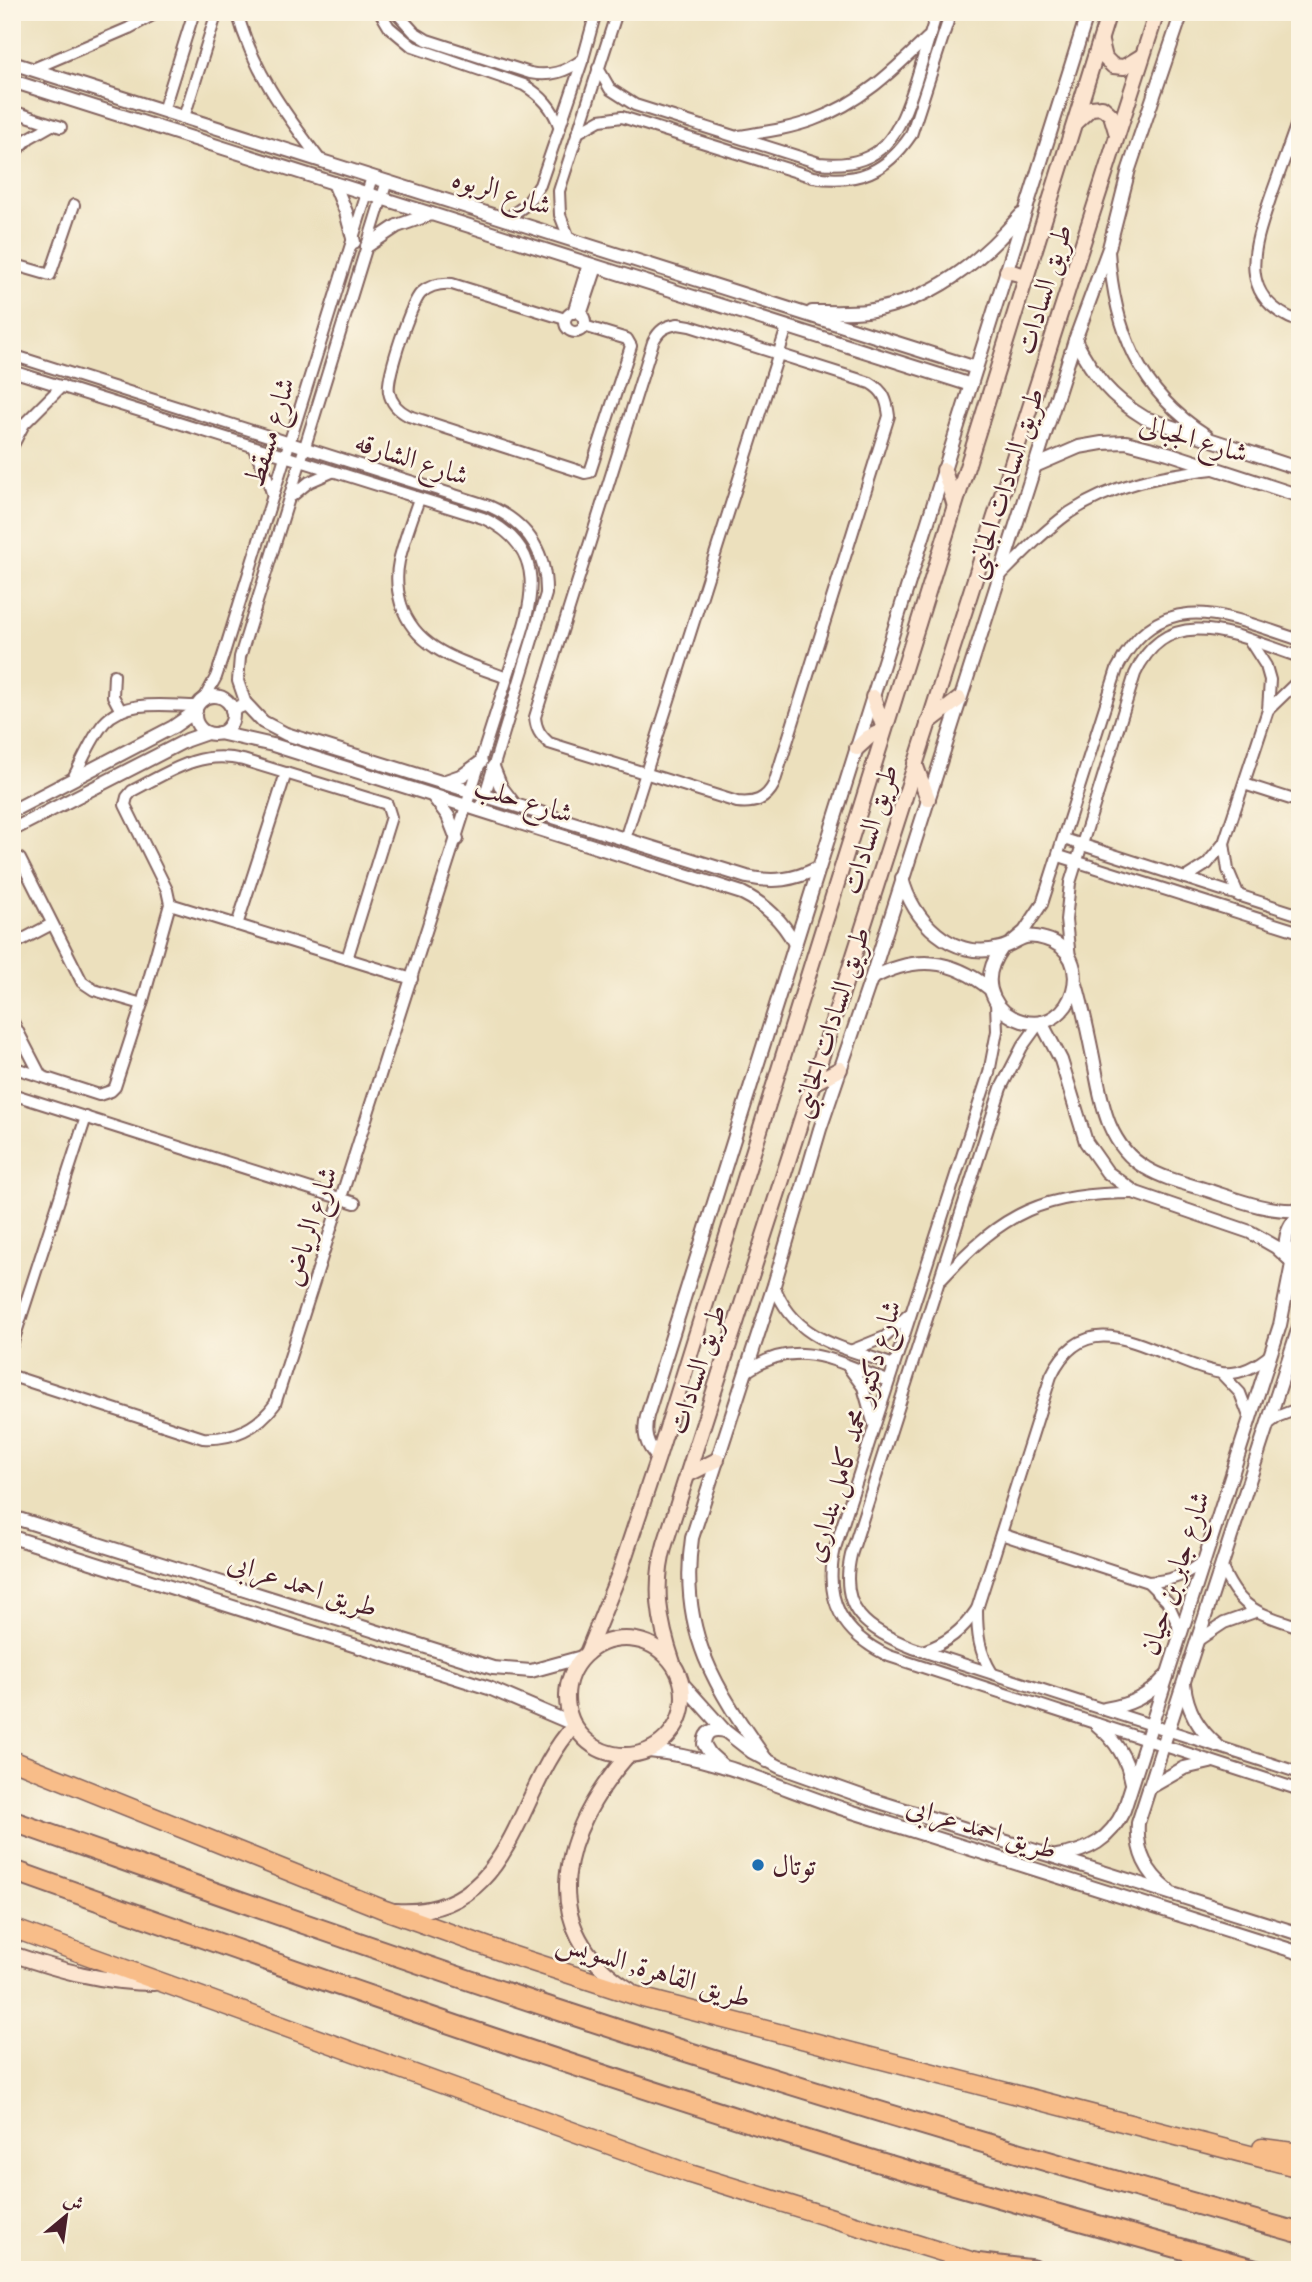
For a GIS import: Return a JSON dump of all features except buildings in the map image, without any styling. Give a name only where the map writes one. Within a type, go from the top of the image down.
[{"type":"highway","name":"طريق القاهرة, السويس","points":[[12,1760],[385,1910],[643,1998],[1300,2168]]},
{"type":"highway","points":[[12,1821],[483,1985],[704,2057],[1073,2169],[1300,2233]]},
{"type":"highway","points":[[12,1870],[325,1981],[707,2109],[882,2163],[1258,2270]]},
{"type":"highway","points":[[12,1928],[690,2174],[999,2270]]},
{"type":"highway","points":[[1202,2143],[1300,2153]]},
{"type":"highway","points":[[974,2263],[1033,2270]]},
{"type":"main road","name":"طريق السادات","points":[[585,1655],[619,1574],[658,1457],[1109,12]]},
{"type":"main road","name":"طريق السادات","points":[[673,1663],[659,1613],[657,1590],[662,1555],[1157,12]]},
{"type":"main road","points":[[1100,41],[1105,58],[1113,66],[1124,67],[1142,56]]},
{"type":"main road","points":[[1074,125],[1091,108],[1102,107],[1111,115],[1117,135]]},
{"type":"main road","points":[[1007,271],[1027,276]]},
{"type":"main road","points":[[944,470],[954,503]]},
{"type":"main road","points":[[857,748],[869,737],[884,730],[873,697]]},
{"type":"main road","points":[[928,723],[959,699]]},
{"type":"main road","points":[[915,764],[928,799]]},
{"type":"main road","points":[[815,1082],[840,1069]]},
{"type":"main road","points":[[687,1475],[717,1460]]},
{"type":"main road","points":[[636,1640],[660,1651],[673,1663],[682,1683],[684,1699],[679,1720],[667,1738],[649,1751],[628,1755],[612,1754],[597,1748],[584,1738],[574,1725],[567,1704],[568,1685],[575,1667],[585,1655],[610,1641],[636,1640]]},
{"type":"main road","points":[[385,1910],[422,1910],[440,1905],[457,1898],[487,1874],[510,1843],[551,1757],[574,1725]]},
{"type":"main road","points":[[628,1755],[598,1794],[576,1836],[567,1872],[566,1891],[575,1928],[589,1954],[614,1979],[643,1998]]},
{"type":"main road","points":[[12,1954],[83,1976],[123,1982],[164,1983]]},
{"type":"street","points":[[33,69],[129,28],[158,12]]},
{"type":"street","points":[[163,111],[194,12]]},
{"type":"street","points":[[184,117],[217,12]]},
{"type":"street","points":[[237,12],[247,45],[267,87],[320,160]]},
{"type":"street","points":[[380,12],[389,27],[413,47],[524,85],[541,97],[556,116],[560,128]]},
{"type":"street","points":[[396,12],[414,32],[427,40],[530,73],[560,73],[583,59]]},
{"type":"street","points":[[506,219],[526,205],[540,185],[583,59],[596,12]]},
{"type":"street","points":[[569,238],[560,215],[559,191],[617,12]]},
{"type":"street","points":[[598,68],[610,89],[635,106],[819,163],[835,164],[865,158],[879,150],[900,127],[937,12]]},
{"type":"street","points":[[577,133],[588,125],[613,117],[631,119],[813,177],[832,180],[870,173],[887,163],[901,150],[911,135],[951,12]]},
{"type":"street","name":"طريق السادات الجانبى","points":[[658,1457],[647,1443],[647,1416],[1088,12]]},
{"type":"street","name":"طريق السادات الجانبى","points":[[767,1761],[719,1690],[705,1660],[695,1627],[689,1555],[696,1522],[746,1373],[959,699],[1109,248],[1129,169],[1182,12]]},
{"type":"street","points":[[735,137],[789,127],[839,109],[883,80],[929,36]]},
{"type":"street","name":"شارع الربوه","points":[[12,63],[976,368]]},
{"type":"street","points":[[541,97],[547,87],[547,75]]},
{"type":"street","name":"شارع الربوه","points":[[12,81],[971,385]]},
{"type":"street","points":[[613,117],[613,106],[619,97]]},
{"type":"street","points":[[12,111],[56,126],[29,138],[12,155]]},
{"type":"street","points":[[1300,115],[1259,230],[1252,261],[1254,275],[1266,300],[1276,310],[1300,322]]},
{"type":"street","name":"شارع مسقط","points":[[246,704],[238,681],[240,657],[306,448],[360,244],[372,177]]},
{"type":"street","name":"شارع مسقط","points":[[199,706],[220,665],[285,457],[360,244],[382,198],[387,181]]},
{"type":"street","points":[[334,183],[360,244],[397,226],[432,214]]},
{"type":"street","points":[[540,185],[548,192],[559,191]]},
{"type":"street","points":[[12,264],[50,275],[74,205]]},
{"type":"street","points":[[801,312],[865,311],[915,298],[938,288],[980,258],[1026,209]]},
{"type":"street","points":[[1109,248],[1113,293],[1128,347],[1145,377],[1167,403],[1193,426],[1222,444]]},
{"type":"street","points":[[576,318],[593,265]]},
{"type":"street","points":[[452,284],[576,318],[626,339],[631,346],[590,472],[585,473],[409,416],[398,409],[390,397],[389,380],[412,305],[419,295],[434,285],[452,284]]},
{"type":"street","points":[[678,324],[778,354],[878,388],[884,394],[890,416],[769,793],[751,804],[737,802],[549,743],[541,736],[535,717],[657,332],[678,324]]},
{"type":"street","points":[[625,839],[787,327]]},
{"type":"street","name":"شارع الجبالى","points":[[1076,341],[1104,387],[1144,418],[1300,469]]},
{"type":"street","points":[[894,361],[898,343]]},
{"type":"street","name":"شارع الشارقه","points":[[12,355],[489,506],[517,522],[537,547],[545,570],[546,594],[478,793]]},
{"type":"street","name":"شارع الشارقه","points":[[12,371],[483,518],[511,535],[522,548],[528,563],[532,595],[487,765]]},
{"type":"street","points":[[12,447],[18,432],[30,417],[62,386]]},
{"type":"street","name":"شارع الجبالى","points":[[1035,466],[1079,447],[1126,442],[1300,496]]},
{"type":"street","points":[[253,447],[273,496]]},
{"type":"street","points":[[1000,576],[1049,528],[1090,501],[1136,482],[1216,468]]},
{"type":"street","points":[[290,498],[309,482],[332,472]]},
{"type":"street","points":[[419,499],[398,570],[398,591],[403,611],[418,635],[428,645],[445,655],[508,678]]},
{"type":"street","points":[[990,989],[991,967],[1007,945],[1034,918],[1042,904],[1117,669],[1125,654],[1147,630],[1176,615],[1209,613],[1300,640]]},
{"type":"street","points":[[1224,633],[1228,617]]},
{"type":"street","points":[[1070,958],[1067,901],[1077,862],[1135,674],[1150,647],[1163,637],[1193,628],[1224,633],[1300,657]]},
{"type":"street","points":[[1185,878],[1207,864],[1224,843],[1268,710],[1268,673],[1250,641]]},
{"type":"street","points":[[114,675],[113,696],[121,710]]},
{"type":"street","points":[[1268,710],[1300,679]]},
{"type":"street","points":[[12,811],[173,727],[199,706],[221,697],[230,705],[232,723],[226,730],[187,740],[12,830]]},
{"type":"street","points":[[232,710],[246,704]]},
{"type":"street","name":"شارع حلب","points":[[246,704],[263,722],[278,731],[761,881],[791,879],[818,868]]},
{"type":"street","points":[[72,780],[104,724],[121,710],[140,706],[199,706]]},
{"type":"street","points":[[199,706],[199,727],[213,733]]},
{"type":"street","name":"شارع حلب","points":[[213,733],[273,746],[742,893],[762,904],[779,919],[794,944]]},
{"type":"street","points":[[12,1067],[99,1095],[111,1091],[118,1082],[170,904],[167,890],[125,805],[129,794],[189,762],[216,756],[243,760],[383,802],[390,808],[391,817],[347,959]]},
{"type":"street","points":[[443,782],[487,765],[514,804]]},
{"type":"street","points":[[237,925],[286,773]]},
{"type":"street","points":[[1244,784],[1300,802]]},
{"type":"street","name":"شارع الرياض","points":[[12,1376],[203,1438],[225,1437],[252,1427],[268,1413],[279,1394],[457,839],[478,793]]},
{"type":"street","points":[[433,796],[448,816],[457,839]]},
{"type":"street","points":[[1064,839],[1300,915]]},
{"type":"street","points":[[1224,843],[1228,870],[1239,896]]},
{"type":"street","points":[[12,854],[20,859],[85,986],[142,1004]]},
{"type":"street","points":[[1059,856],[1300,932]]},
{"type":"street","points":[[902,878],[912,907],[932,931],[946,940],[966,947],[988,950],[1025,937],[1038,937],[1051,940],[1062,948],[1075,970],[1104,1112],[1114,1136],[1131,1157],[1161,1176],[1259,1207],[1300,1212]]},
{"type":"street","points":[[170,904],[412,979]]},
{"type":"street","points":[[12,945],[52,924]]},
{"type":"street","points":[[871,979],[903,965],[938,963],[957,968],[974,976],[990,989],[1004,1012],[1027,1023],[1054,1017],[1065,1008],[1073,996],[1076,983]]},
{"type":"street","name":"شارع دكتور محمد كامل بندارى","points":[[996,1002],[997,1031],[989,1073],[832,1562],[831,1589],[840,1615],[849,1629],[861,1640],[882,1653],[916,1667],[1300,1790]]},
{"type":"street","points":[[12,1020],[41,1076]]},
{"type":"street","points":[[1040,1022],[1061,1060],[1086,1142],[1107,1172],[1136,1194]]},
{"type":"street","name":"شارع دكتور محمد كامل بندارى","points":[[1040,1022],[1018,1053],[1001,1088],[859,1528],[848,1570],[851,1602],[869,1626],[881,1634],[923,1651],[1300,1773]]},
{"type":"street","points":[[12,1094],[355,1203]]},
{"type":"street","points":[[12,1345],[86,1117]]},
{"type":"street","points":[[938,1283],[982,1238],[1004,1222],[1027,1211],[1077,1196],[1101,1193],[1136,1194],[1250,1232],[1276,1247],[1293,1265]]},
{"type":"street","name":"شارع جابر بن حيان","points":[[1053,1857],[1088,1849],[1110,1833],[1124,1810],[1285,1308],[1293,1265],[1285,1239],[1292,1222],[1300,1212]]},
{"type":"street","points":[[774,1285],[785,1309],[802,1328],[814,1336],[894,1365]]},
{"type":"street","points":[[853,1350],[885,1337],[910,1313]]},
{"type":"street","name":"شارع جابر بن حيان","points":[[1173,1895],[1149,1872],[1139,1848],[1138,1823],[1300,1324]]},
{"type":"street","points":[[992,1673],[980,1650],[977,1609],[1058,1362],[1077,1343],[1090,1337],[1113,1338],[1222,1373],[1249,1370],[1271,1354]]},
{"type":"street","points":[[1291,1350],[1300,1378]]},
{"type":"street","points":[[746,1373],[758,1363],[789,1353],[805,1353],[888,1381]]},
{"type":"street","points":[[847,1366],[863,1387],[874,1426]]},
{"type":"street","points":[[1222,1373],[1240,1394],[1250,1419]]},
{"type":"street","points":[[1267,1425],[1279,1416],[1300,1408]]},
{"type":"street","name":"طريق احمد عرابى","points":[[12,1517],[493,1668],[518,1672],[542,1669],[585,1655]]},
{"type":"street","points":[[843,1523],[859,1528]]},
{"type":"street","points":[[1001,1534],[1148,1582],[1185,1575],[1204,1560]]},
{"type":"street","name":"طريق احمد عرابى","points":[[12,1537],[489,1688],[574,1725]]},
{"type":"street","points":[[1221,1566],[1234,1592],[1255,1612],[1300,1627]]},
{"type":"street","points":[[1148,1582],[1167,1601],[1178,1625],[1179,1638]]},
{"type":"street","points":[[923,1651],[949,1640],[960,1631],[977,1609]]},
{"type":"street","points":[[1197,1641],[1224,1623],[1255,1612]]},
{"type":"street","points":[[419,1666],[424,1648]]},
{"type":"street","points":[[1105,1709],[1119,1707],[1146,1695],[1167,1675]]},
{"type":"street","points":[[1183,1682],[1185,1697],[1197,1724],[1218,1746]]},
{"type":"street","name":"طريق احمد عرابى","points":[[682,1683],[725,1731],[767,1761],[854,1794],[1300,1934]]},
{"type":"street","points":[[1097,1725],[1122,1752],[1132,1783]]},
{"type":"street","points":[[725,1731],[712,1730],[707,1733],[704,1744],[710,1754],[728,1769]]},
{"type":"street","name":"طريق احمد عرابى","points":[[649,1751],[680,1754],[849,1811],[1300,1953]]},
{"type":"street","points":[[1149,1788],[1184,1768],[1210,1762]]},
{"type":"street","points":[[849,1811],[854,1794]]},
{"type":"street","points":[[1270,1944],[1276,1927]]},
{"type":"place","name":"توتال","points":[[758,1865]]}]
